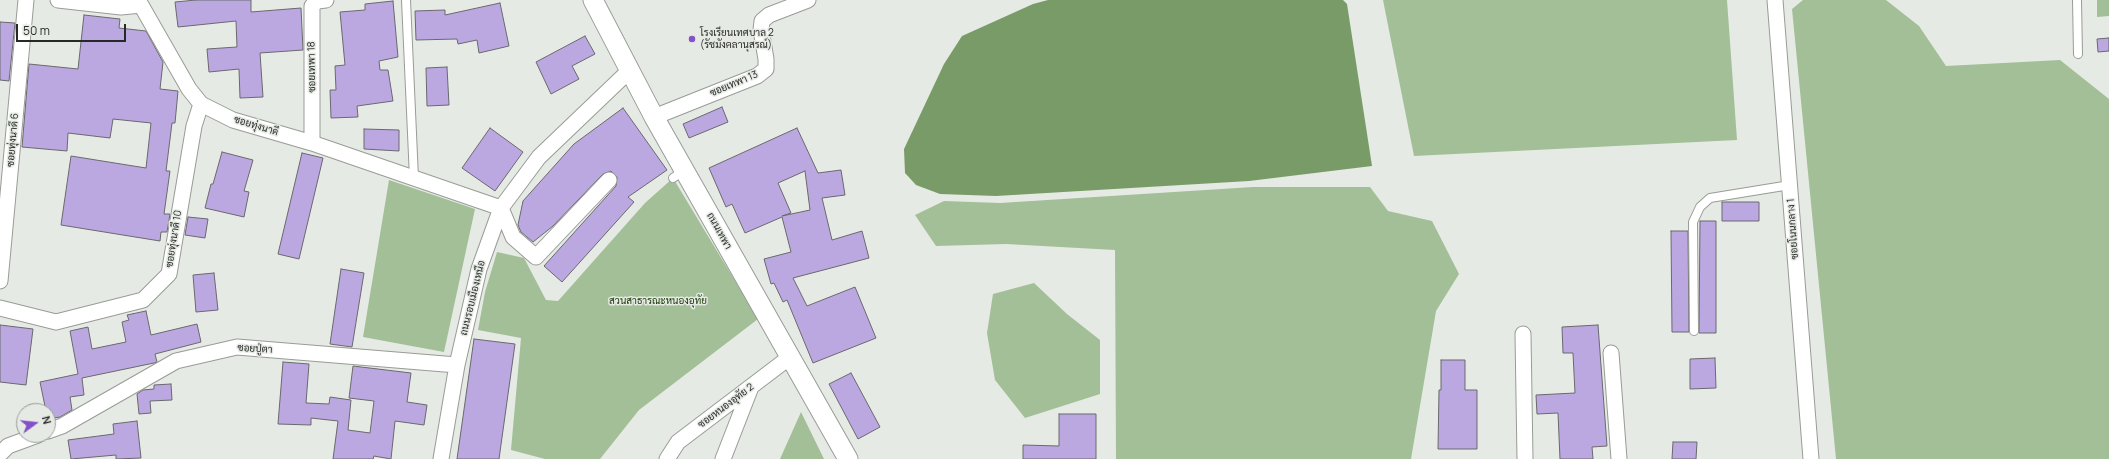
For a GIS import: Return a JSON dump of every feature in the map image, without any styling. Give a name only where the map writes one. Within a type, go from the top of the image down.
[{"type":"street","name":"ซอยทุ่งนาดี 6","points":[[0,281],[26,0]]},
{"type":"street","name":"ซอยทุ่งนาดี","points":[[58,0],[121,7],[141,3],[189,89],[201,104],[234,120],[312,143],[501,208]]},
{"type":"street","name":"ซอยเทพา 18","points":[[312,143],[312,6],[317,1],[326,0]]},
{"type":"street","name":"ถนนเทพา","points":[[593,0],[654,117],[678,174],[758,310],[790,357],[848,459]]},
{"type":"street","name":"ซอยเทพา 13","points":[[654,117],[757,76],[766,69],[761,30],[762,21],[768,15],[808,0]]},
{"type":"street","name":"ซอยโนนกลาง 1","points":[[1775,0],[1811,459]]},
{"type":"street","name":"ถนนรอบเมืองเหนือ","points":[[441,459],[457,365],[479,269],[501,208],[540,157],[630,70]]},
{"type":"street","name":"ซอยทุ่งนาดี 10","points":[[0,308],[56,322],[143,300],[169,274],[194,126],[201,104]]},
{"type":"street","points":[[501,208],[513,237],[536,257],[609,180]]},
{"type":"street","points":[[1523,334],[1525,459]]},
{"type":"street","name":"ซอยปู่ตา","points":[[56,428],[176,361],[236,347],[457,365]]},
{"type":"street","points":[[1611,353],[1618,459]]},
{"type":"street","name":"ซอยหนองอุทัย 2","points":[[666,459],[678,442],[790,357]]},
{"type":"street","points":[[723,459],[752,387]]},
{"type":"street","points":[[0,454],[8,446],[16,443]]},
{"type":"lane","points":[[406,0],[414,178]]},
{"type":"lane","points":[[2077,0],[2078,54]]},
{"type":"lane","points":[[1694,331],[1693,222],[1700,207],[1710,198],[1790,185]]},
{"type":"green space","points":[[1383,0],[1727,0],[1737,140],[1414,156]]},
{"type":"green space","points":[[1803,0],[1886,0],[1919,26],[1946,66],[2060,60],[2109,99],[2109,459],[1836,459],[1792,9]]},
{"type":"green space","points":[[2097,0],[2109,0],[2109,16],[2097,17]]},
{"type":"green space","name":"สวนสาธารณะหนองอุทัย","points":[[673,178],[758,319],[639,410],[600,459],[545,459],[511,450],[521,338],[478,330],[485,292],[497,252],[524,258],[546,300],[558,301],[645,203]]},
{"type":"green space","points":[[389,180],[475,209],[444,352],[363,337]]},
{"type":"green space","points":[[1253,187],[1370,187],[1388,211],[1432,221],[1459,274],[1436,311],[1411,459],[1116,459],[1115,250],[1006,244],[936,246],[915,215],[944,201],[1000,203]]},
{"type":"green space","points":[[1034,283],[1067,314],[1100,340],[1100,394],[1025,418],[995,380],[987,333],[993,294]]},
{"type":"green space","points":[[801,412],[824,459],[780,459]]},
{"type":"shaded area","points":[[1048,0],[1343,0],[1347,4],[1372,166],[1249,181],[996,196],[940,194],[916,185],[905,173],[904,149],[944,64],[962,36],[1033,4]]},
{"type":"building","points":[[196,0],[251,0],[251,12],[301,8],[303,50],[260,53],[263,97],[240,98],[239,69],[209,72],[207,49],[237,47],[236,21],[178,27],[175,2]]},
{"type":"building","points":[[393,1],[398,57],[379,61],[380,70],[388,70],[393,101],[357,106],[358,117],[331,118],[330,90],[336,90],[335,66],[345,65],[340,12],[365,10],[365,4]]},
{"type":"building","points":[[500,3],[509,46],[479,53],[477,40],[458,44],[457,39],[416,40],[415,11],[445,10],[445,15]]},
{"type":"building","points":[[84,15],[120,19],[119,28],[146,31],[163,62],[160,89],[178,91],[175,123],[172,123],[166,171],[170,171],[164,214],[170,214],[167,232],[161,232],[160,241],[61,225],[71,156],[146,168],[151,123],[113,119],[110,138],[68,133],[67,151],[22,147],[29,64],[78,69]]},
{"type":"building","points":[[0,22],[15,23],[9,81],[0,80]]},
{"type":"building","points":[[585,36],[595,54],[572,66],[579,79],[551,94],[536,62]]},
{"type":"building","points":[[2109,38],[2109,51],[2098,52],[2097,39]]},
{"type":"building","points":[[447,67],[449,105],[427,106],[426,68]]},
{"type":"building","points":[[722,107],[728,122],[689,138],[683,124]]},
{"type":"building","points":[[623,108],[667,170],[628,197],[634,202],[562,282],[544,266],[616,186],[617,177],[611,171],[603,174],[553,226],[533,242],[521,232],[518,225],[523,201],[574,144]]},
{"type":"building","points":[[490,128],[523,152],[495,191],[462,168]]},
{"type":"building","points":[[797,128],[818,173],[841,170],[845,195],[822,198],[832,240],[862,231],[869,258],[793,278],[807,306],[855,287],[876,338],[813,363],[787,300],[783,302],[774,283],[771,284],[764,259],[791,252],[782,217],[745,233],[732,204],[726,207],[709,168]],"holes":[[[805,171],[810,210],[782,216],[791,213],[778,183]]]},
{"type":"building","points":[[364,129],[399,130],[399,151],[364,149]]},
{"type":"building","points":[[222,152],[253,160],[244,191],[249,192],[244,217],[205,208],[211,184],[213,184]]},
{"type":"building","points":[[302,153],[323,158],[299,259],[278,254]]},
{"type":"building","points":[[1722,202],[1759,202],[1759,221],[1722,221]]},
{"type":"building","points":[[188,217],[208,219],[205,238],[185,235]]},
{"type":"building","points":[[1700,221],[1716,221],[1716,333],[1699,333]]},
{"type":"building","points":[[1671,231],[1688,231],[1689,332],[1672,332]]},
{"type":"building","points":[[341,269],[364,273],[352,347],[330,344]]},
{"type":"building","points":[[214,273],[218,310],[196,312],[193,275]]},
{"type":"building","points":[[146,311],[151,335],[197,324],[201,342],[155,354],[157,362],[154,363],[82,378],[84,395],[70,397],[72,410],[56,418],[56,403],[44,403],[40,382],[78,374],[70,331],[88,327],[92,349],[126,342],[122,322],[129,320],[127,315]]},
{"type":"building","points":[[0,325],[33,329],[26,385],[0,382]]},
{"type":"building","points":[[1598,325],[1607,446],[1592,447],[1593,459],[1560,459],[1558,413],[1537,414],[1536,395],[1575,393],[1573,353],[1563,353],[1562,327]]},
{"type":"building","points":[[474,339],[515,344],[499,459],[457,459]]},
{"type":"building","points":[[1715,358],[1716,388],[1690,389],[1690,359]]},
{"type":"building","points":[[1441,360],[1465,360],[1465,390],[1477,390],[1477,449],[1438,449]]},
{"type":"building","points":[[283,362],[309,364],[306,403],[329,404],[330,397],[351,400],[348,430],[370,433],[374,401],[349,398],[353,366],[411,373],[407,402],[427,405],[424,425],[395,421],[391,459],[374,456],[373,459],[333,459],[338,421],[311,418],[311,425],[278,424]]},
{"type":"building","points":[[851,373],[880,427],[858,439],[829,384]]},
{"type":"building","points":[[171,384],[172,400],[150,401],[151,413],[139,414],[137,394],[143,390],[154,389],[154,385]]},
{"type":"building","points":[[1059,414],[1096,414],[1096,459],[1023,459],[1023,445],[1059,446]]},
{"type":"building","points":[[137,421],[141,458],[116,459],[116,455],[71,459],[68,440],[114,434],[113,424]]},
{"type":"building","points":[[1673,442],[1697,442],[1696,459],[1672,459]]},
{"type":"place","name":"โรงเรียนเทศบาล 2 (รัชมังคลานุสรณ์)","points":[[692,39]]}]
